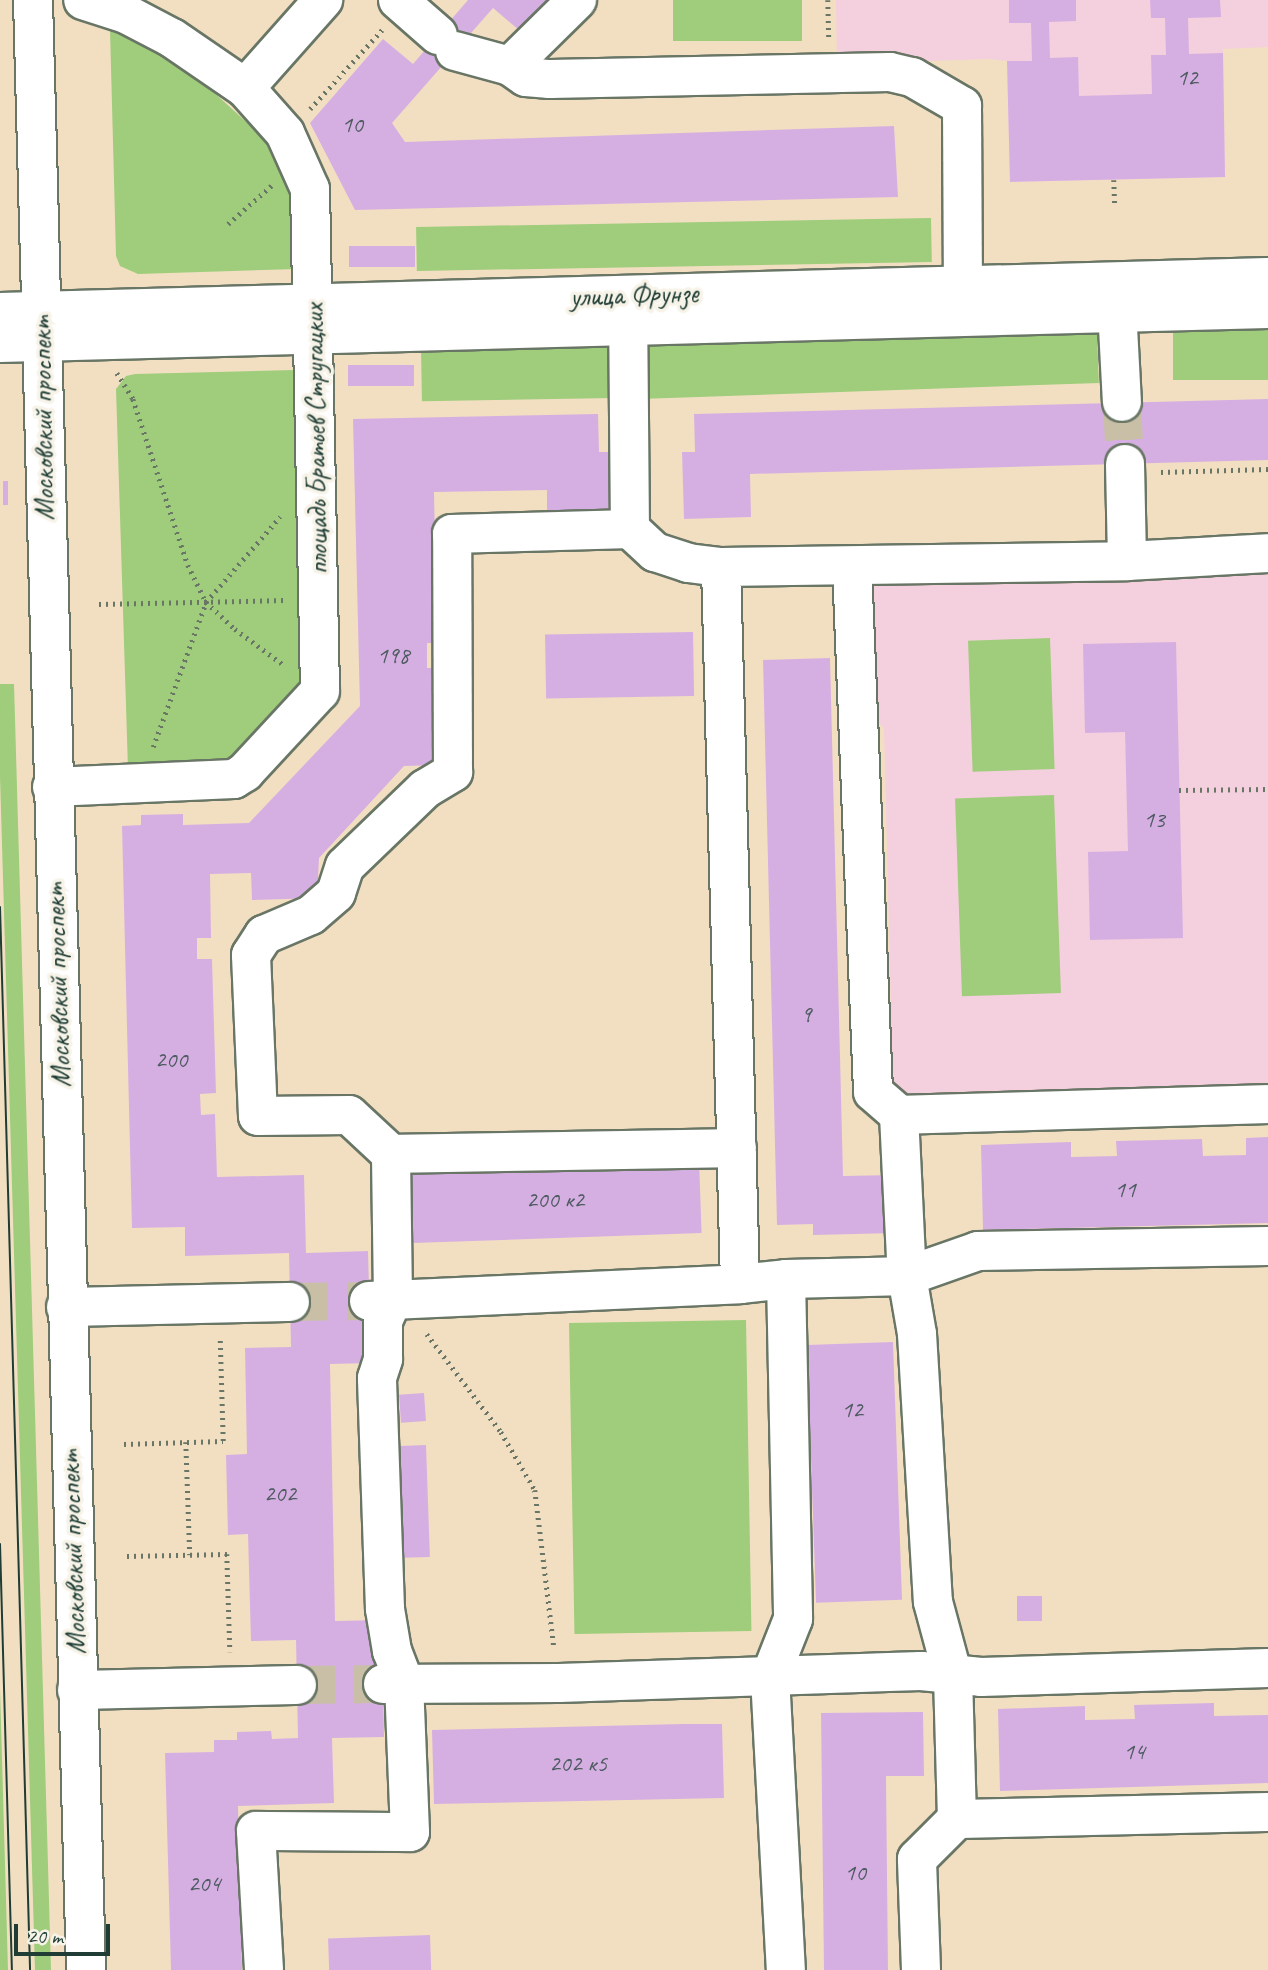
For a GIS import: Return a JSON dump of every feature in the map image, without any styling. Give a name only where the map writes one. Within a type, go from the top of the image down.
[{"type":"street","name":"Московский проспект","points":[[33,0],[52,788],[86,1970]]},
{"type":"street","name":"площадь Братьев Стругацких","points":[[83,0],[126,14],[172,38],[245,88],[285,133],[310,189],[320,691]]},
{"type":"street","points":[[245,88],[323,0]]},
{"type":"street","points":[[510,66],[577,0]]},
{"type":"street","points":[[417,17],[526,77],[550,79],[891,72],[912,77],[962,106],[963,302]]},
{"type":"street","name":"улица Фрунзе","points":[[0,344],[41,327],[1116,297],[1268,277]]},
{"type":"street","name":"улица Фрунзе","points":[[1116,297],[1268,309]]},
{"type":"street","points":[[1116,297],[1122,402]]},
{"type":"street","points":[[628,311],[630,529]]},
{"type":"street","name":"улица Фрунзе","points":[[0,312],[41,327]]},
{"type":"street","points":[[1125,468],[1127,561]]},
{"type":"street","points":[[737,1148],[391,1154],[349,1115],[258,1116],[251,955],[264,935],[312,915],[336,893],[345,866],[425,789],[453,772],[452,534],[630,529],[655,552],[688,563],[721,567],[1127,561],[1268,553]]},
{"type":"street","points":[[852,566],[873,1092],[899,1115],[1268,1104]]},
{"type":"street","points":[[721,567],[740,1284]]},
{"type":"street","points":[[52,788],[234,779],[245,772],[320,691]]},
{"type":"street","points":[[899,1115],[907,1276],[917,1334],[933,1602],[953,1676],[957,1819]]},
{"type":"street","points":[[264,1970],[256,1831],[410,1832],[393,1683],[392,1651],[385,1609],[377,1378],[383,1359],[381,1300],[391,1154]]},
{"type":"street","points":[[381,1300],[740,1284],[786,1279],[907,1276],[978,1251],[1268,1246]]},
{"type":"street","points":[[786,1279],[793,1619],[770,1677],[786,1970]]},
{"type":"street","points":[[66,1307],[290,1302]]},
{"type":"street","points":[[393,1683],[559,1683],[921,1671],[953,1676],[1268,1668]]},
{"type":"street","points":[[77,1690],[297,1685]]},
{"type":"street","points":[[920,1970],[917,1859],[957,1819],[1268,1812]]},
{"type":"path","points":[[307,112],[394,17],[404,23],[417,17]]},
{"type":"path","points":[[1114,180],[1115,207]]},
{"type":"path","points":[[116,373],[133,399],[188,565],[206,602],[235,629],[320,691]]},
{"type":"path","points":[[1125,468],[1268,469]]},
{"type":"path","points":[[139,785],[206,602],[317,475]]},
{"type":"path","points":[[99,604],[245,600]]},
{"type":"path","points":[[1179,790],[1268,789]]},
{"type":"path","points":[[381,1300],[410,1314],[457,1370],[501,1432],[534,1490],[559,1683]]},
{"type":"path","points":[[124,1444],[223,1441],[219,1303]]},
{"type":"path","points":[[186,1442],[190,1555]]},
{"type":"path","points":[[127,1556],[227,1553],[231,1687]]},
{"type":"shaded area","points":[[836,0],[1268,0],[1268,47],[1223,49],[1225,177],[1010,182],[1007,61],[989,59],[837,64]]},
{"type":"shaded area","points":[[1268,565],[1268,1091],[907,1100],[887,1082],[879,1016],[891,1006],[884,728],[870,715],[872,582]]},
{"type":"green space","points":[[673,0],[802,0],[802,41],[673,41]]},
{"type":"green space","points":[[110,29],[188,69],[274,147],[294,193],[297,269],[138,274],[120,266],[116,256]]},
{"type":"green space","points":[[931,218],[932,262],[417,271],[416,227]]},
{"type":"green space","points":[[1173,325],[1268,325],[1268,380],[1173,380]]},
{"type":"green space","points":[[1097,330],[1099,383],[647,399],[645,346]]},
{"type":"green space","points":[[613,346],[614,398],[422,401],[421,349]]},
{"type":"green space","points":[[295,370],[302,684],[231,759],[221,764],[128,769],[116,389],[126,376],[135,374]]},
{"type":"green space","points":[[1050,638],[1055,769],[973,772],[968,641]]},
{"type":"green space","points":[[0,684],[14,684],[51,1970],[35,1970],[0,776]]},
{"type":"green space","points":[[1054,795],[1061,993],[962,996],[955,798]]},
{"type":"green space","points":[[746,1320],[751,1631],[574,1634],[569,1323]]},
{"type":"green space","points":[[0,1688],[8,1970],[0,1970]]},
{"type":"building","points":[[468,0],[557,0],[526,36],[493,8],[392,123],[405,142],[894,126],[898,197],[355,210],[310,123],[383,39],[413,64]]},
{"type":"building","points":[[1009,0],[1076,0],[1076,21],[1049,22],[1050,58],[1078,57],[1079,96],[1152,94],[1151,55],[1166,55],[1165,18],[1151,18],[1150,0],[1220,0],[1221,17],[1188,18],[1189,54],[1223,53],[1225,177],[1010,182],[1007,61],[1032,61],[1031,23],[1009,23]]},
{"type":"building","points":[[349,246],[415,246],[415,267],[349,267]]},
{"type":"building","points":[[348,365],[414,365],[414,386],[348,386]]},
{"type":"building","points":[[1268,399],[1268,460],[750,474],[751,517],[684,519],[682,452],[695,452],[694,414]]},
{"type":"building","points":[[598,414],[599,452],[613,452],[614,509],[547,511],[547,490],[434,492],[437,643],[427,643],[427,668],[439,668],[440,765],[404,766],[319,858],[317,898],[252,900],[251,873],[210,874],[211,938],[197,938],[197,959],[212,959],[216,1093],[200,1094],[201,1115],[215,1114],[217,1177],[304,1175],[306,1253],[368,1251],[371,1363],[330,1364],[335,1621],[382,1620],[384,1737],[332,1738],[334,1803],[238,1806],[242,1970],[171,1970],[165,1753],[214,1752],[214,1740],[237,1740],[237,1732],[271,1731],[272,1739],[298,1738],[296,1640],[251,1641],[248,1534],[228,1535],[226,1455],[247,1454],[245,1348],[291,1347],[289,1253],[185,1256],[185,1227],[132,1228],[122,826],[141,825],[141,815],[183,814],[183,825],[249,823],[360,706],[353,419]]},
{"type":"building","points":[[3,481],[8,481],[8,505],[3,505]]},
{"type":"building","points":[[693,632],[694,696],[546,699],[545,635]]},
{"type":"building","points":[[1176,642],[1183,938],[1090,940],[1088,852],[1128,851],[1125,732],[1085,733],[1083,644]]},
{"type":"building","points":[[830,658],[843,1176],[894,1175],[896,1233],[813,1235],[813,1224],[777,1225],[763,660]]},
{"type":"building","points":[[1268,1137],[1268,1223],[983,1230],[981,1145],[1071,1142],[1071,1157],[1117,1156],[1116,1141],[1202,1139],[1203,1156],[1246,1155],[1246,1138]]},
{"type":"building","points":[[699,1159],[702,1233],[413,1243],[410,1169]]},
{"type":"building","points":[[893,1342],[902,1600],[816,1603],[807,1345]]},
{"type":"building","points":[[424,1393],[426,1421],[401,1423],[399,1395]]},
{"type":"building","points":[[426,1445],[430,1557],[404,1558],[400,1446]]},
{"type":"building","points":[[1017,1596],[1042,1596],[1042,1621],[1017,1621]]},
{"type":"building","points":[[1214,1703],[1214,1716],[1268,1715],[1268,1783],[1000,1791],[998,1709],[1085,1706],[1085,1720],[1135,1719],[1134,1705]]},
{"type":"building","points":[[923,1712],[924,1776],[886,1776],[888,1970],[824,1970],[821,1713]]},
{"type":"building","points":[[722,1724],[724,1798],[434,1804],[432,1730]]},
{"type":"building","points":[[430,1935],[431,1970],[329,1970],[328,1939]]},
{"type":"tunnel","points":[[1122,402],[1125,464]]},
{"type":"tunnel","points":[[290,1302],[369,1301]]},
{"type":"tunnel","points":[[297,1685],[383,1684]]},
{"type":"tram line","points":[[0,907],[30,1970]]},
{"type":"tram line","points":[[0,1544],[12,1970]]}]
